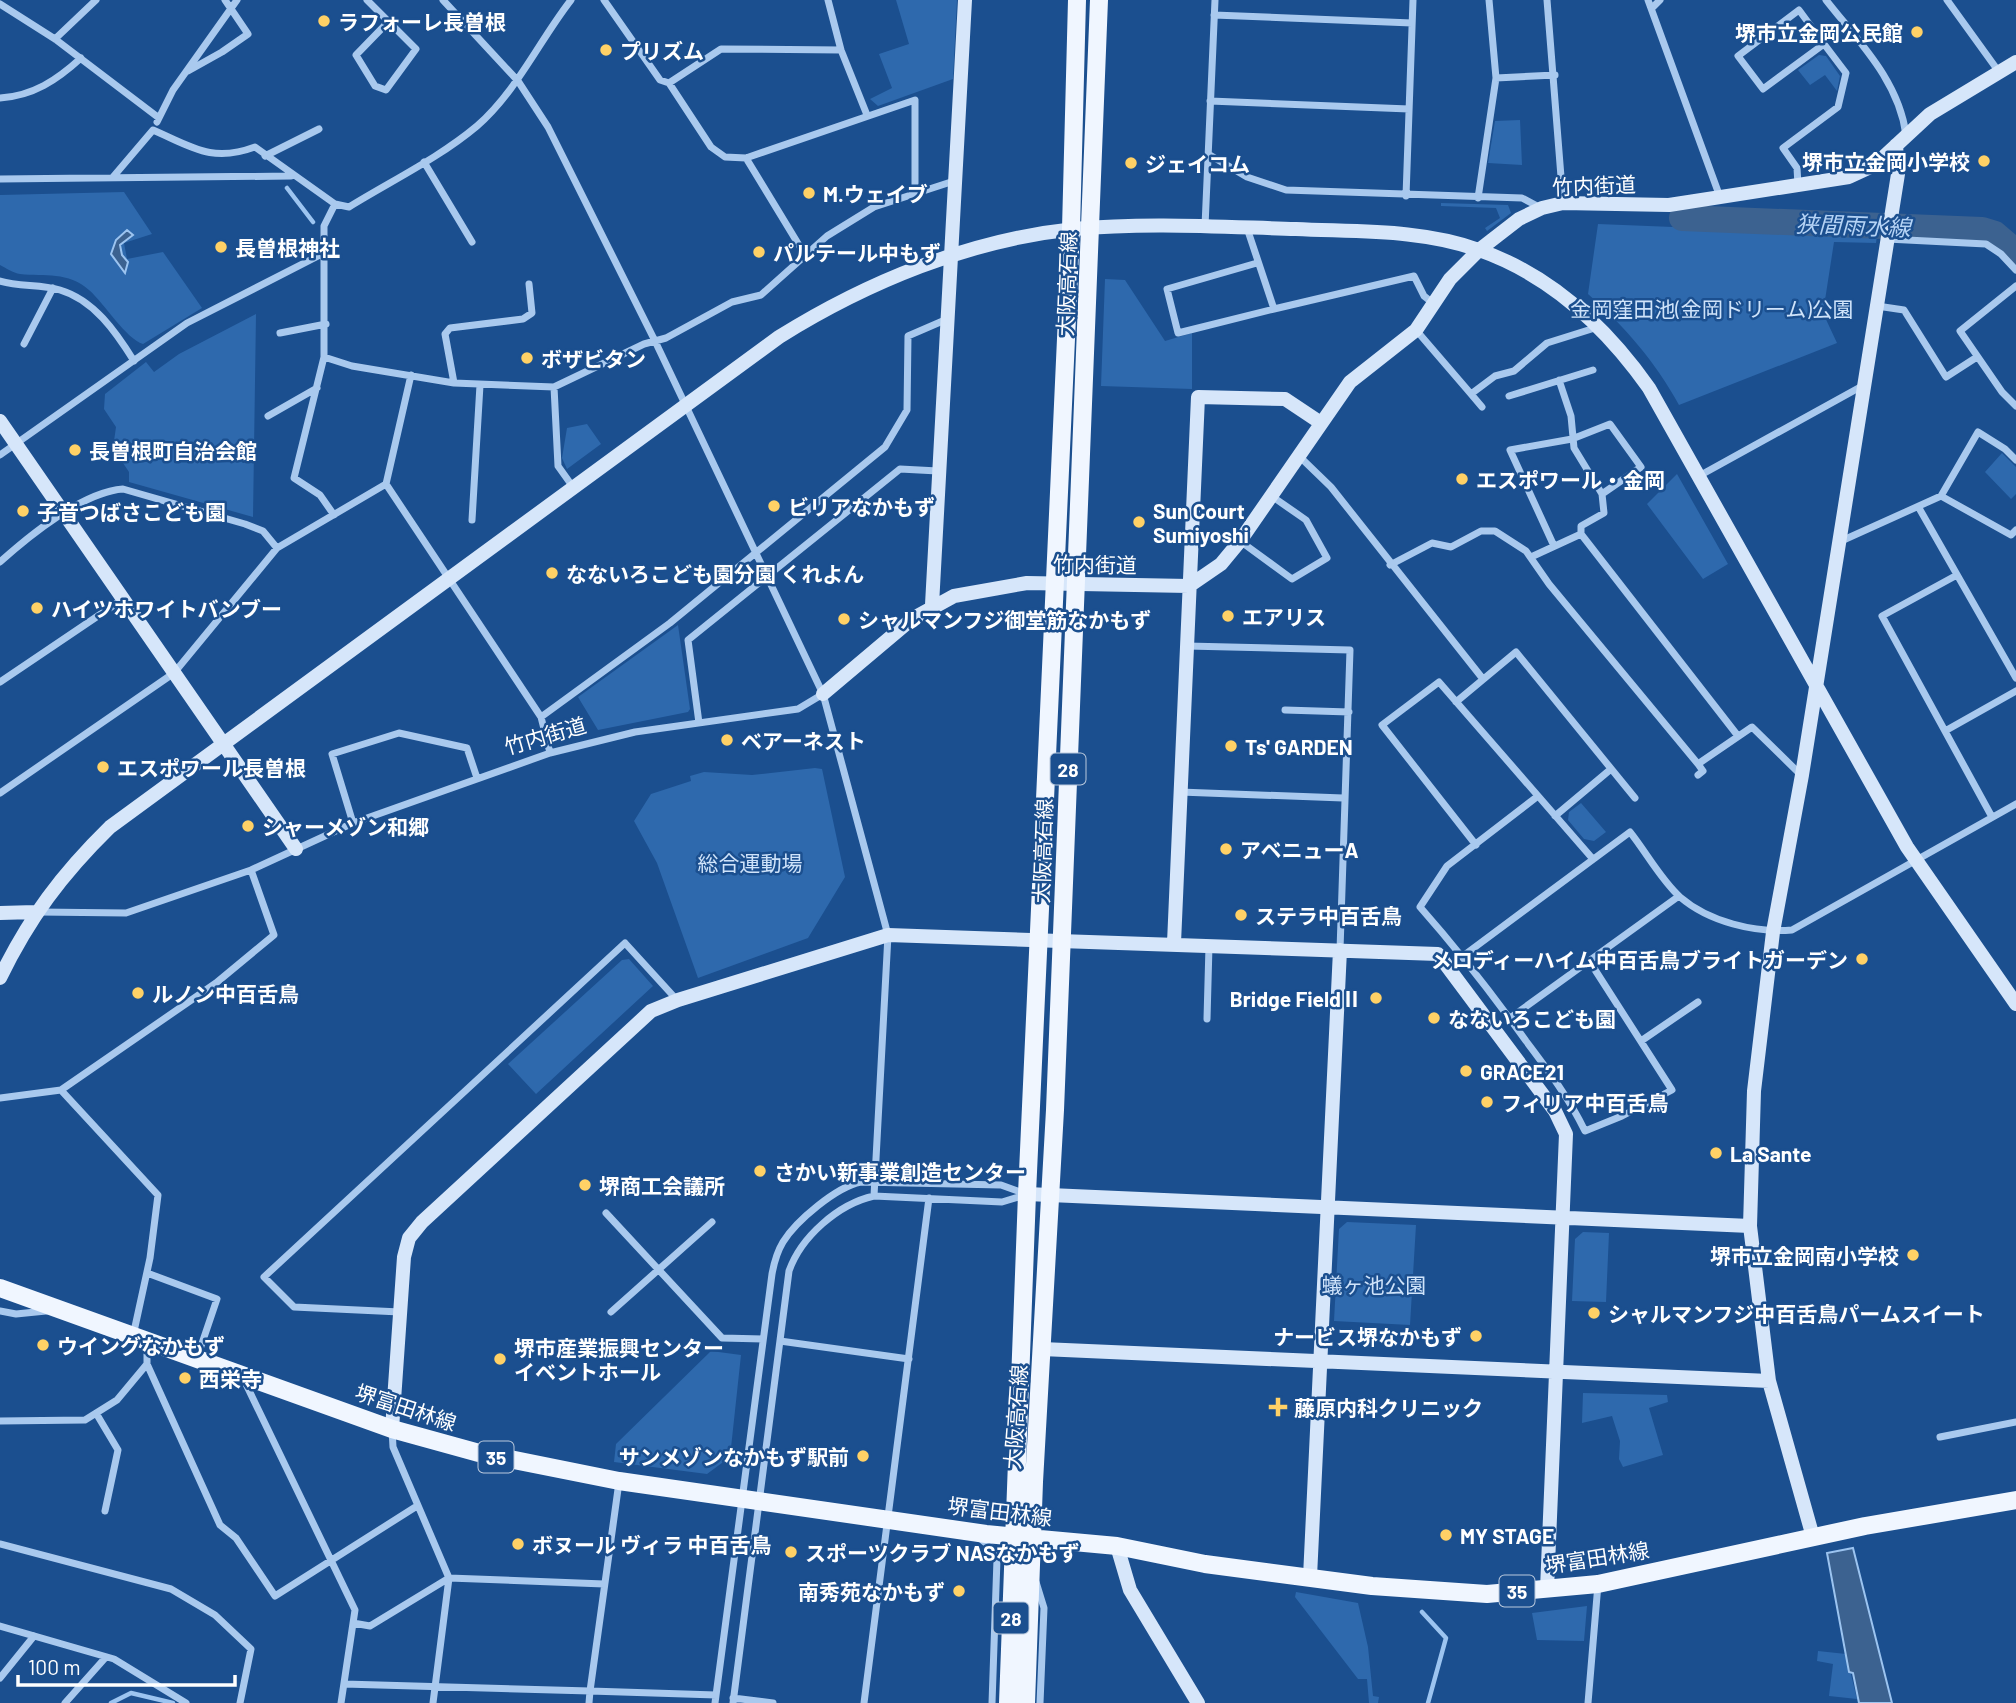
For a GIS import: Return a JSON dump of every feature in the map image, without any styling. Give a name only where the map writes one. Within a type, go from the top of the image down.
[{"type":"main road","name":"大阪高石線","points":[[1008,1703],[1027,1195],[1071,229],[1077,0]]},
{"type":"main road","name":"大阪高石線","points":[[1026,1703],[1061,939],[1099,0]]},
{"type":"main road","name":"堺富田林線","points":[[0,1288],[392,1429],[479,1454],[619,1481],[751,1498],[888,1520],[972,1532],[1118,1546],[1205,1564],[1446,1593],[1598,1584],[1813,1537],[2016,1500]]},
{"type":"street","points":[[55,39],[96,0]]},
{"type":"street","points":[[113,177],[153,130],[227,4],[237,0]]},
{"type":"street","points":[[367,0],[389,21],[416,48],[386,90],[374,86],[356,55],[389,21]]},
{"type":"street","points":[[443,0],[518,80],[548,127],[655,341],[823,694],[888,935],[874,1196]]},
{"type":"street","points":[[153,130],[204,152],[232,156],[255,147],[292,176],[335,204],[349,207],[424,162],[477,125],[518,80],[547,31],[571,0]]},
{"type":"street","points":[[604,0],[660,80],[669,83],[712,147],[725,157],[746,158],[915,100],[915,193]]},
{"type":"street","points":[[828,0],[841,50],[867,115]]},
{"type":"street","points":[[932,605],[945,320],[965,0]]},
{"type":"street","points":[[1205,226],[1215,0]]},
{"type":"street","points":[[1406,196],[1413,0]]},
{"type":"street","points":[[1478,198],[1496,78],[1489,0]]},
{"type":"street","points":[[1546,0],[1555,75],[1563,203]]},
{"type":"street","points":[[1660,0],[1650,4],[1720,197]]},
{"type":"street","points":[[1813,1537],[1769,1381],[1750,1226],[1754,1091],[1773,932],[1802,775],[1898,174],[1901,140],[1901,109],[1891,84],[1826,0]]},
{"type":"street","points":[[1947,0],[1999,72]]},
{"type":"street","points":[[0,4],[55,39],[159,118]]},
{"type":"street","points":[[185,72],[248,34],[227,4]]},
{"type":"street","points":[[1798,185],[1797,168],[1783,148],[1838,107],[1846,73],[1799,10],[1738,56],[1763,89],[1824,44]]},
{"type":"street","points":[[1214,15],[1412,23]]},
{"type":"street","points":[[669,83],[721,49],[841,50]]},
{"type":"street","points":[[0,98],[18,97],[44,86],[81,58]]},
{"type":"street","name":"竹内街道","points":[[35,912],[126,913],[251,870],[353,823],[550,753],[635,732],[797,709],[823,694],[932,605],[979,590],[1027,583],[1075,586],[1189,586],[1221,564],[1240,541],[1273,497],[1350,382],[1416,330],[1450,279],[1479,250],[1519,219],[1542,208],[1563,203],[1669,205],[1849,177],[1875,165],[1938,109],[2016,62]]},
{"type":"street","points":[[1496,78],[1555,75]]},
{"type":"street","points":[[1210,101],[1409,109]]},
{"type":"street","points":[[265,156],[318,129]]},
{"type":"street","points":[[1208,154],[1248,177],[1286,190],[1522,198],[1542,208]]},
{"type":"street","points":[[746,158],[805,255]]},
{"type":"street","points":[[424,162],[471,242]]},
{"type":"street","points":[[0,179],[292,176]]},
{"type":"street","points":[[324,357],[352,366],[454,383],[554,387],[732,302],[761,295],[846,222],[874,207],[954,181]]},
{"type":"street","points":[[334,515],[320,495],[294,478],[324,357],[324,226],[335,204]]},
{"type":"street","points":[[0,978],[35,912],[81,856],[110,827],[685,404],[807,319],[888,279],[951,256],[1071,229],[1205,226],[1413,235],[1479,250],[1538,279],[1599,326],[1623,352],[1648,388],[1915,860],[2016,1004]]},
{"type":"street","points":[[1247,228],[1275,309]]},
{"type":"street","points":[[1889,230],[1986,244],[2001,254],[2016,270]]},
{"type":"street","points":[[0,455],[187,323],[324,253]]},
{"type":"street","points":[[1257,263],[1167,289],[1178,333],[1414,276],[1424,296],[1434,304]]},
{"type":"street","points":[[0,281],[53,288],[85,302],[107,322],[134,360]]},
{"type":"street","points":[[454,383],[446,334],[450,328],[523,319],[532,313],[529,284]]},
{"type":"street","points":[[2016,286],[1960,331],[2002,393],[2016,406]]},
{"type":"street","points":[[24,344],[53,288]]},
{"type":"street","points":[[1877,306],[1903,310],[1946,377],[1977,357]]},
{"type":"street","points":[[541,717],[670,624],[885,447],[907,410],[908,336],[945,320]]},
{"type":"street","points":[[280,333],[326,324]]},
{"type":"street","points":[[1471,394],[1495,376],[1514,371],[1547,343],[1599,326]]},
{"type":"street","points":[[1416,330],[1482,407]]},
{"type":"street","points":[[1509,396],[1593,370]]},
{"type":"street","points":[[0,793],[174,673],[277,548],[386,484],[411,375]]},
{"type":"street","points":[[1559,380],[1571,416],[1574,448],[1602,495],[1604,513],[1581,526],[1581,534],[1738,736]]},
{"type":"street","points":[[1699,476],[1864,385]]},
{"type":"street","points":[[471,520],[480,386]]},
{"type":"street","points":[[554,387],[558,466],[573,487]]},
{"type":"street","points":[[268,416],[317,388]]},
{"type":"street","points":[[1174,943],[1199,397],[1285,399],[1321,424]]},
{"type":"street","points":[[0,421],[296,849]]},
{"type":"street","points":[[1554,546],[1510,450],[1572,439],[1610,424],[1641,467],[1602,495]]},
{"type":"street","points":[[1838,542],[1941,496],[1978,432],[2005,449],[2016,460]]},
{"type":"street","points":[[1299,456],[1331,488],[1483,679]]},
{"type":"street","points":[[699,723],[688,640],[900,469],[938,471]]},
{"type":"street","points":[[386,484],[541,717],[550,753]]},
{"type":"street","points":[[0,562],[26,539],[65,514],[108,490],[122,489],[245,524],[263,531],[277,548]]},
{"type":"street","points":[[1941,496],[2011,535],[2016,530]]},
{"type":"street","points":[[1240,541],[1292,579],[1327,558],[1306,520],[1273,497]]},
{"type":"street","points":[[1919,508],[2016,678]]},
{"type":"street","points":[[1390,565],[1432,543],[1451,547],[1481,531],[1495,531],[1531,557],[1549,584],[1698,764],[1703,771],[1698,775]]},
{"type":"street","points":[[1531,557],[1581,534]]},
{"type":"street","points":[[1957,575],[1882,616],[1992,817]]},
{"type":"street","points":[[0,682],[123,598]]},
{"type":"street","points":[[1186,646],[1350,650],[1340,950],[1310,1577]]},
{"type":"street","points":[[1456,702],[1516,652],[1636,799]]},
{"type":"street","points":[[1476,845],[1382,725],[1439,682],[1592,858]]},
{"type":"street","points":[[1945,731],[2016,691]]},
{"type":"street","points":[[1284,710],[1349,712]]},
{"type":"street","points":[[1698,764],[1752,727],[1802,775]]},
{"type":"street","points":[[353,823],[332,754],[399,733],[467,748],[477,778]]},
{"type":"street","points":[[1555,816],[1611,769]]},
{"type":"street","points":[[1180,792],[1343,798]]},
{"type":"street","points":[[1538,796],[1447,866],[1420,907],[1463,956],[1510,1018],[1573,1104],[1585,1130],[1622,1116],[1672,1090],[1590,962]]},
{"type":"street","points":[[1463,956],[1630,832],[1679,896],[1714,918],[1773,932],[1792,930],[2016,804]]},
{"type":"street","points":[[0,1098],[61,1090],[216,982],[274,935],[251,870]]},
{"type":"street","points":[[1510,1018],[1679,896]]},
{"type":"street","points":[[0,914],[35,912]]},
{"type":"street","points":[[433,1703],[449,1578],[393,1447],[392,1429],[400,1312],[409,1238],[422,1222],[651,1012],[678,1000],[888,935],[1039,938],[1438,954],[1555,1111],[1566,1134],[1547,1589]]},
{"type":"street","points":[[400,1312],[294,1307],[264,1278],[625,943],[678,1000]]},
{"type":"street","points":[[1207,1019],[1209,945]]},
{"type":"street","points":[[1641,1041],[1698,1002]]},
{"type":"street","points":[[61,1090],[158,1195],[140,1340],[147,1364],[220,1525],[236,1538],[275,1596],[417,1506]]},
{"type":"street","points":[[773,1703],[733,1700],[763,1339],[772,1274],[783,1242],[792,1230],[842,1188],[875,1180],[1001,1185],[1027,1195]]},
{"type":"street","points":[[344,1684],[590,1691],[716,1699],[780,1341],[789,1271],[795,1255],[848,1204],[874,1196],[1002,1202],[1027,1195],[1750,1226]]},
{"type":"street","points":[[864,1703],[929,1198]]},
{"type":"street","points":[[606,1213],[722,1338],[763,1339]]},
{"type":"street","points":[[611,1311],[712,1222]]},
{"type":"street","points":[[147,1273],[217,1299],[197,1360]]},
{"type":"street","points":[[0,1311],[16,1314],[57,1310]]},
{"type":"street","points":[[780,1341],[909,1359]]},
{"type":"street","points":[[1042,1349],[1769,1381]]},
{"type":"street","points":[[0,1421],[85,1420],[117,1400],[147,1364]]},
{"type":"street","points":[[242,1376],[355,1610],[341,1703]]},
{"type":"street","points":[[96,1413],[118,1450],[105,1511]]},
{"type":"street","points":[[1940,1437],[2016,1422]]},
{"type":"street","points":[[589,1703],[619,1481]]},
{"type":"street","points":[[972,1532],[990,1546],[997,1559],[992,1703]]},
{"type":"street","points":[[0,1544],[171,1589],[215,1615],[251,1650],[240,1703]]},
{"type":"street","points":[[1118,1546],[1130,1590],[1198,1703]]},
{"type":"street","points":[[1033,1575],[1044,1608],[1040,1703]]},
{"type":"street","points":[[353,1623],[370,1626],[449,1578],[604,1584]]},
{"type":"street","points":[[1588,1703],[1598,1584]]},
{"type":"street","points":[[0,1626],[106,1657],[186,1703]]},
{"type":"street","points":[[0,1678],[34,1636]]},
{"type":"street","points":[[65,1703],[106,1657]]},
{"type":"green space","points":[[896,0],[957,0],[953,79],[878,106],[870,99],[892,88],[879,54],[909,44]]},
{"type":"green space","points":[[1819,55],[1826,56],[1840,76],[1837,91],[1825,75],[1810,85],[1798,70]]},
{"type":"green space","points":[[1520,120],[1522,165],[1488,163],[1495,121]]},
{"type":"green space","points":[[124,192],[152,234],[124,243],[127,259],[163,252],[202,308],[143,344],[136,341],[81,284],[65,277],[17,273],[0,265],[0,195]]},
{"type":"green space","points":[[1441,203],[1508,205],[1511,213],[1487,231],[1485,228],[1500,218],[1496,208],[1441,206]]},
{"type":"green space","name":"金岡窪田池(金岡ドリーム)公園","points":[[1598,224],[1877,235],[1876,243],[1834,242],[1823,313],[1837,343],[1679,405],[1638,345],[1588,294]]},
{"type":"green space","points":[[1105,279],[1125,280],[1165,341],[1192,333],[1192,389],[1101,386]]},
{"type":"green space","points":[[256,314],[253,517],[129,482],[129,472],[113,448],[116,427],[104,409],[105,394],[146,362],[154,372],[179,354]]},
{"type":"green space","points":[[587,424],[601,444],[567,469],[562,458],[567,428]]},
{"type":"green space","points":[[2002,453],[2016,467],[2016,494],[2011,499],[1985,472]]},
{"type":"green space","points":[[1677,474],[1728,564],[1703,579],[1647,504]]},
{"type":"green space","points":[[678,625],[690,709],[688,712],[598,730],[578,697]]},
{"type":"green space","name":"総合運動場","points":[[822,769],[845,877],[808,938],[698,978],[657,863],[634,821],[651,794],[691,781],[690,776],[704,772],[752,775]]},
{"type":"green space","points":[[1581,803],[1606,832],[1594,841],[1584,839],[1568,820],[1569,812]]},
{"type":"green space","points":[[629,959],[653,986],[536,1094],[508,1064],[622,960]]},
{"type":"green space","name":"蟻ヶ池公園","points":[[1347,1222],[1416,1225],[1410,1325],[1334,1321],[1339,1229]]},
{"type":"green space","points":[[1583,1232],[1609,1233],[1606,1302],[1572,1301],[1575,1239]]},
{"type":"green space","points":[[711,1351],[741,1355],[730,1457],[707,1474],[614,1462],[616,1444]]},
{"type":"green space","points":[[1583,1393],[1667,1395],[1668,1402],[1649,1408],[1663,1455],[1623,1467],[1619,1459],[1620,1441],[1612,1416],[1582,1423]]},
{"type":"green space","points":[[1296,1592],[1358,1603],[1368,1647],[1373,1696],[1379,1697],[1378,1703],[1369,1703],[1367,1679],[1358,1679],[1295,1597]]},
{"type":"green space","points":[[1587,1606],[1584,1641],[1537,1640],[1532,1613]]},
{"type":"green space","points":[[1818,1651],[1846,1654],[1857,1699],[1829,1696],[1833,1664],[1817,1661]]},
{"type":"shaded area","points":[[127,230],[133,235],[120,245],[122,255],[128,262],[125,273],[111,254],[116,240]]},
{"type":"shaded area","points":[[1853,1548],[1892,1703],[1859,1703],[1853,1673],[1849,1672],[1827,1553]]},
{"type":"waterway","points":[[287,188],[313,222]]},
{"type":"waterway","name":"狭間雨水線","points":[[1682,218],[1982,230],[1995,234],[2016,252]]},
{"type":"waterway","points":[[1422,1612],[1446,1638],[1428,1703]]},
{"type":"waterway","points":[[111,1703],[131,1693],[173,1703]]},
{"type":"place","name":"ラフォーレ長曽根","points":[[324,21]]},
{"type":"place","name":"堺市立金岡公民館","points":[[1917,32]]},
{"type":"place","name":"プリズム","points":[[606,50]]},
{"type":"place","name":"堺市立金岡小学校","points":[[1984,161]]},
{"type":"place","name":"ジェイコム","points":[[1131,163]]},
{"type":"place","name":"M.ウェイブ","points":[[809,193]]},
{"type":"place","name":"長曽根神社","points":[[221,247]]},
{"type":"place","name":"パルテール中もず","points":[[759,252]]},
{"type":"place","name":"ボザビタン","points":[[527,358]]},
{"type":"place","name":"長曽根町自治会館","points":[[75,450]]},
{"type":"place","name":"エスポワール・金岡","points":[[1462,479]]},
{"type":"place","name":"ビリアなかもず","points":[[774,506]]},
{"type":"place","name":"子音つばさこども園","points":[[23,511]]},
{"type":"place","name":"Sun Court Sumiyoshi","points":[[1139,522]]},
{"type":"place","name":"なないろこども園分園 くれよん","points":[[552,573]]},
{"type":"place","name":"ハイツホワイトバンブー","points":[[37,608]]},
{"type":"place","name":"エアリス","points":[[1228,616]]},
{"type":"place","name":"シャルマンフジ御堂筋なかもず","points":[[844,619]]},
{"type":"place","name":"ベアーネスト","points":[[727,740]]},
{"type":"place","name":"Ts' GARDEN","points":[[1231,746]]},
{"type":"place","name":"エスポワール長曽根","points":[[103,767]]},
{"type":"place","name":"シャーメゾン和郷","points":[[248,826]]},
{"type":"place","name":"アベニューA","points":[[1226,849]]},
{"type":"place","name":"ステラ中百舌鳥","points":[[1241,915]]},
{"type":"place","name":"メロディーハイム中百舌鳥ブライトガーデン","points":[[1862,959]]},
{"type":"place","name":"ルノン中百舌鳥","points":[[138,993]]},
{"type":"place","name":"Bridge FieldⅡ","points":[[1376,998]]},
{"type":"place","name":"なないろこども園","points":[[1434,1018]]},
{"type":"place","name":"GRACE21","points":[[1466,1071]]},
{"type":"place","name":"フィリア中百舌鳥","points":[[1487,1102]]},
{"type":"place","name":"La Sante","points":[[1716,1153]]},
{"type":"place","name":"さかい新事業創造センター","points":[[760,1171]]},
{"type":"place","name":"堺商工会議所","points":[[585,1185]]},
{"type":"place","name":"堺市立金岡南小学校","points":[[1913,1255]]},
{"type":"place","name":"シャルマンフジ中百舌鳥パームスイート","points":[[1594,1313]]},
{"type":"place","name":"ナービス堺なかもず","points":[[1476,1336]]},
{"type":"place","name":"ウイングなかもず","points":[[43,1345]]},
{"type":"place","name":"堺市産業振興センター イベントホール","points":[[500,1359]]},
{"type":"place","name":"西栄寺","points":[[185,1378]]},
{"type":"place","name":"藤原内科クリニック","points":[[1278,1407]]},
{"type":"place","name":"サンメゾンなかもず駅前","points":[[863,1456]]},
{"type":"place","name":"MY STAGE","points":[[1446,1535]]},
{"type":"place","name":"ボヌール ヴィラ 中百舌鳥","points":[[518,1544]]},
{"type":"place","name":"スポーツクラブ NASなかもず","points":[[791,1552]]},
{"type":"place","name":"南秀苑なかもず","points":[[959,1591]]}]
